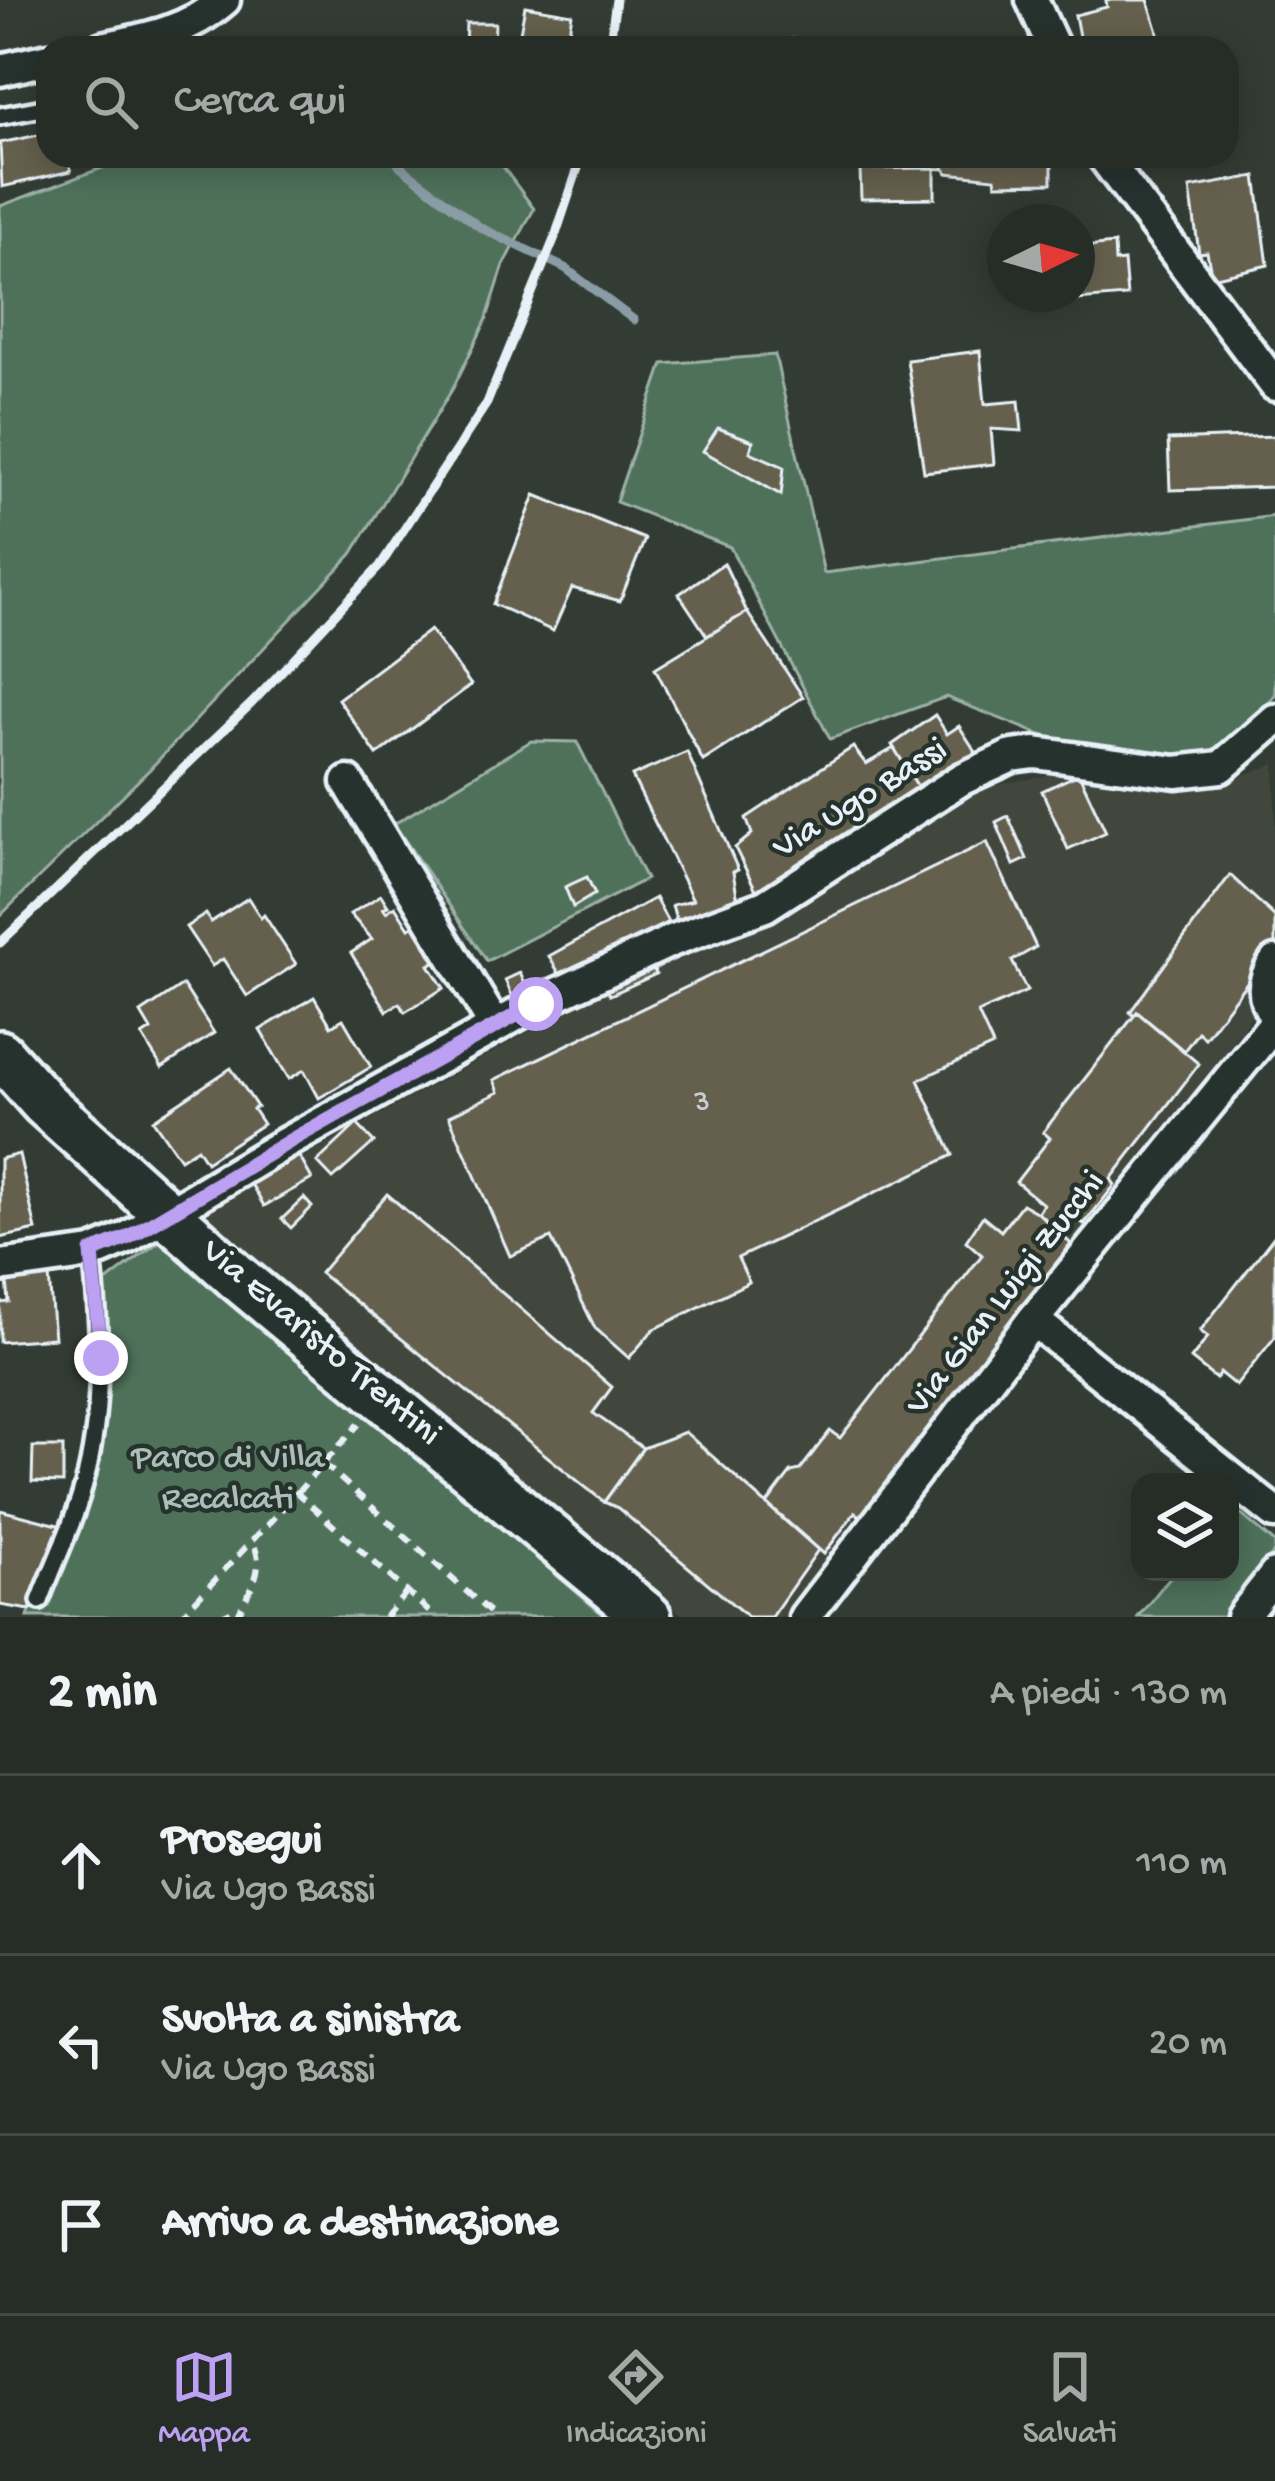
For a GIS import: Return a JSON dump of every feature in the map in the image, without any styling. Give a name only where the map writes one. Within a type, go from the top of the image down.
[{"type":"street","points":[[150,36],[200,19],[224,0]]},
{"type":"street","points":[[1033,0],[1049,36]]},
{"type":"street","points":[[0,70],[36,62]]},
{"type":"street","points":[[1112,168],[1275,385]]},
{"type":"street","name":"Via Ugo Bassi","points":[[0,1266],[92,1252],[127,1238],[495,1026],[671,940],[765,907],[962,779],[1012,756],[1035,752],[1176,772],[1221,767],[1275,720]]},
{"type":"street","points":[[348,782],[495,1026]]},
{"type":"street","points":[[1275,962],[1264,993],[1275,1019]]},
{"type":"street","name":"Via Gian Luigi Zucchi","points":[[805,1617],[1033,1321],[1275,1019]]},
{"type":"street","name":"Via Evaristo Trentini","points":[[1,1058],[44,1103],[238,1278],[648,1617]]},
{"type":"street","points":[[1033,1321],[1275,1513]]},
{"type":"street","points":[[1242,1617],[1275,1575]]},
{"type":"lane","points":[[0,116],[36,109]]},
{"type":"lane","points":[[40,1601],[86,1481],[98,1413],[101,1358],[92,1252]]},
{"type":"path","points":[[180,1617],[370,1411]]},
{"type":"path","points":[[324,1464],[495,1617]]},
{"type":"path","points":[[297,1492],[435,1617]]},
{"type":"path","points":[[237,1617],[258,1576],[253,1542]]},
{"type":"path","points":[[385,1617],[406,1594]]},
{"type":"path","points":[[220,1617],[242,1607]]},
{"type":"shaded area","points":[[1275,764],[1275,970],[1250,1018],[1132,1182],[796,1617],[685,1617],[283,1286],[205,1212],[839,860],[988,787],[1075,770],[1214,786]]},
{"type":"green space","points":[[102,168],[504,168],[534,209],[504,265],[486,321],[453,388],[352,554],[150,769],[0,916],[0,206]]},
{"type":"green space","points":[[775,355],[824,573],[1275,516],[1275,695],[1247,729],[1205,760],[1146,759],[1066,745],[946,697],[830,739],[730,547],[616,502],[663,364]]},
{"type":"green space","points":[[531,741],[577,742],[646,879],[487,961],[394,824]]},
{"type":"green space","name":"Parco di Villa Recalcati","points":[[161,1240],[606,1617],[28,1617],[91,1449],[98,1288]]},
{"type":"green space","points":[[1239,1513],[1275,1543],[1275,1551],[1223,1617],[1138,1617],[1167,1581],[1239,1581]]},
{"type":"building","points":[[1148,0],[1159,36],[1079,36],[1075,15],[1107,7],[1106,1]]},
{"type":"building","points":[[525,6],[572,14],[568,36],[520,33]]},
{"type":"building","points":[[466,23],[495,23],[494,36],[465,36]]},
{"type":"building","points":[[36,136],[36,168],[71,171],[2,187],[0,143]]},
{"type":"building","points":[[935,168],[935,198],[861,199],[860,169]]},
{"type":"building","points":[[944,168],[1052,168],[1052,183],[996,184],[995,178],[947,173]]},
{"type":"building","points":[[1256,176],[1268,265],[1212,278],[1207,252],[1199,253],[1190,188]]},
{"type":"building","points":[[1114,244],[1115,262],[1124,261],[1127,296],[1095,299],[1095,246]]},
{"type":"building","points":[[980,351],[985,404],[1019,401],[1022,431],[991,429],[994,464],[924,472],[907,360]]},
{"type":"building","points":[[718,428],[753,441],[750,452],[784,467],[781,495],[703,451]]},
{"type":"building","points":[[1275,436],[1275,487],[1170,490],[1168,440]]},
{"type":"building","points":[[535,495],[645,539],[620,601],[572,588],[553,631],[493,604]]},
{"type":"building","points":[[724,563],[747,612],[707,636],[679,594]]},
{"type":"building","points":[[747,612],[803,697],[703,761],[655,668]]},
{"type":"building","points":[[430,630],[471,685],[377,755],[338,699]]},
{"type":"building","points":[[935,715],[947,734],[959,726],[981,760],[924,797],[892,745]]},
{"type":"building","points":[[853,747],[866,764],[894,748],[924,797],[763,904],[735,848],[752,834],[746,818]]},
{"type":"building","points":[[687,752],[738,870],[733,872],[739,907],[678,926],[672,905],[693,900],[632,776]]},
{"type":"building","points":[[1079,774],[1106,832],[1068,849],[1042,791]]},
{"type":"building","points":[[1008,816],[1027,859],[1014,865],[996,822]]},
{"type":"building","points":[[987,842],[1036,947],[1012,961],[1027,991],[978,1013],[993,1046],[918,1080],[953,1155],[738,1258],[749,1282],[653,1330],[629,1358],[595,1328],[551,1238],[510,1256],[449,1116],[499,1092],[494,1080]]},
{"type":"building","points":[[1230,875],[1275,917],[1275,945],[1205,1038],[1198,1032],[1184,1051],[1137,1012],[1134,1016],[1130,1012]]},
{"type":"building","points":[[587,877],[595,894],[573,907],[565,887]]},
{"type":"building","points":[[381,895],[388,906],[383,908],[386,912],[395,906],[409,928],[417,924],[439,959],[429,965],[444,988],[405,1012],[400,1003],[387,1011],[351,953],[372,939],[350,914]]},
{"type":"building","points":[[248,898],[296,964],[247,996],[223,959],[212,966],[186,927],[206,914],[211,922]]},
{"type":"building","points":[[655,898],[668,922],[563,980],[549,956]]},
{"type":"building","points":[[650,961],[656,974],[610,995],[604,983]]},
{"type":"building","points":[[520,973],[530,995],[515,1002],[505,980]]},
{"type":"building","points":[[183,985],[214,1033],[162,1068],[142,1036],[151,1030],[141,1013]]},
{"type":"building","points":[[314,997],[331,1026],[343,1019],[371,1067],[319,1098],[304,1070],[289,1079],[260,1030]]},
{"type":"building","points":[[1137,1012],[1199,1064],[1111,1179],[1115,1185],[1084,1224],[1072,1216],[1060,1233],[1038,1213],[1043,1204],[1016,1182],[1050,1138],[1043,1132]]},
{"type":"building","points":[[231,1068],[263,1124],[206,1162],[197,1148],[180,1159],[153,1120]]},
{"type":"building","points":[[357,1124],[374,1142],[333,1179],[317,1162]]},
{"type":"building","points":[[19,1154],[36,1230],[0,1238],[0,1159]]},
{"type":"building","points":[[299,1156],[312,1179],[264,1206],[251,1184]]},
{"type":"building","points":[[387,1194],[612,1387],[593,1413],[643,1448],[604,1502],[320,1273]]},
{"type":"building","points":[[304,1198],[312,1207],[291,1228],[282,1219]]},
{"type":"building","points":[[1022,1204],[1071,1244],[863,1519],[855,1512],[824,1554],[767,1504],[830,1431],[840,1438],[982,1255],[966,1241],[983,1216],[1001,1231]]},
{"type":"building","points":[[1275,1235],[1275,1337],[1236,1386],[1220,1373],[1216,1379],[1191,1359],[1208,1337],[1200,1331]]},
{"type":"building","points":[[49,1276],[54,1338],[0,1342],[0,1303],[9,1302],[7,1280]]},
{"type":"building","points":[[685,1432],[818,1550],[771,1617],[748,1617],[618,1508],[604,1502],[643,1448]]},
{"type":"building","points":[[33,1447],[63,1447],[63,1483],[32,1482]]},
{"type":"building","points":[[0,1510],[62,1526],[30,1610],[0,1605]]},
{"type":"waterway","points":[[402,168],[481,228],[565,268],[634,320]]},
{"type":"railway","points":[[611,36],[616,0]]},
{"type":"railway","points":[[0,943],[252,703],[380,566],[487,403],[578,168]]},
{"type":"route","points":[[101,1358],[92,1252],[127,1238],[536,1004]]}]
